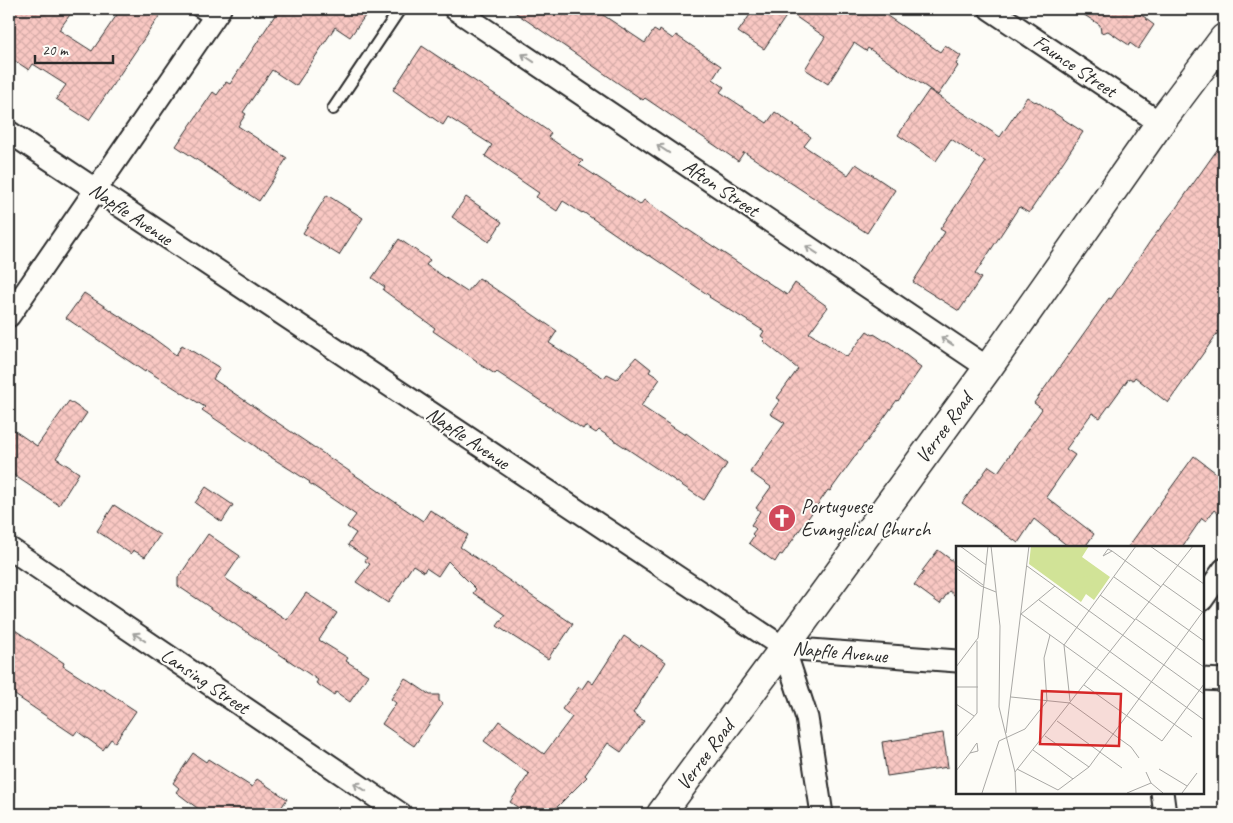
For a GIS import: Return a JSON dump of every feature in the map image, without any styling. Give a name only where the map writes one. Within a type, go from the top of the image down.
[{"type":"main road","name":"Verree Road","points":[[661,814],[988,368],[1160,123],[1224,38]]},
{"type":"street","name":"Afton Street","points":[[455,9],[988,368]]},
{"type":"street","name":"Faunce Street","points":[[990,9],[1160,123]]},
{"type":"street","points":[[9,316],[96,190],[209,13]]},
{"type":"street","name":"Napfle Avenue","points":[[9,132],[784,648],[956,661]]},
{"type":"street","name":"Lansing Street","points":[[9,548],[401,814]]},
{"type":"street","points":[[1203,599],[1224,569]]},
{"type":"street","points":[[784,648],[807,718],[822,814]]},
{"type":"street","points":[[1203,679],[1224,680]]},
{"type":"street","points":[[1162,793],[1165,814]]},
{"type":"lane","points":[[333,109],[400,9]]},
{"type":"building","points":[[9,9],[74,9],[59,30],[92,51],[121,9],[164,9],[89,120],[56,99],[66,85],[33,64],[29,70],[9,57]]},
{"type":"building","points":[[279,9],[370,9],[350,37],[335,27],[296,86],[272,70],[243,112],[246,114],[238,126],[287,158],[259,201],[176,146],[213,92],[217,95],[226,82],[230,84]]},
{"type":"building","points":[[510,9],[594,9],[645,43],[654,30],[659,33],[660,30],[673,39],[676,35],[721,66],[713,79],[724,87],[720,92],[767,123],[775,112],[811,137],[804,146],[848,175],[856,164],[895,190],[867,233],[744,152],[738,161],[645,98],[643,100]]},
{"type":"building","points":[[754,9],[877,9],[940,52],[945,45],[961,56],[956,64],[958,66],[938,95],[868,48],[866,51],[854,43],[828,84],[805,69],[825,37],[789,12],[764,49],[738,32]]},
{"type":"building","points":[[1075,9],[1132,9],[1154,25],[1138,49],[1108,31],[1101,33],[1100,25]]},
{"type":"building","points":[[422,46],[551,133],[548,137],[583,161],[579,165],[640,205],[644,200],[787,295],[795,283],[828,307],[809,333],[847,357],[867,331],[886,340],[921,368],[775,562],[749,543],[756,529],[751,525],[760,511],[756,508],[771,487],[750,472],[785,423],[770,414],[780,400],[777,398],[798,369],[763,341],[765,339],[761,336],[764,331],[709,297],[583,212],[563,201],[557,211],[536,197],[539,193],[485,156],[492,145],[448,117],[443,125],[393,90]]},
{"type":"building","points":[[929,90],[1000,137],[1027,97],[1083,132],[1029,213],[1019,207],[975,274],[981,278],[959,311],[913,282],[945,232],[940,229],[986,162],[951,139],[936,161],[898,135]]},
{"type":"building","points":[[1224,140],[1224,324],[1168,403],[1135,377],[1133,380],[1129,378],[1100,418],[1092,413],[1066,449],[1075,455],[1046,497],[1094,534],[1086,546],[1068,546],[1034,519],[1018,543],[962,503],[989,466],[998,472],[1042,409],[1034,403]]},
{"type":"building","points":[[327,195],[363,218],[339,255],[303,233]]},
{"type":"building","points":[[466,197],[502,222],[489,242],[452,217]]},
{"type":"building","points":[[399,239],[430,260],[426,265],[467,292],[479,278],[557,331],[549,343],[604,378],[607,374],[617,379],[636,357],[651,369],[649,372],[660,379],[641,406],[685,435],[686,433],[727,464],[704,500],[599,430],[596,433],[585,426],[583,429],[497,372],[495,374],[476,362],[433,331],[435,328],[383,290],[385,287],[372,278]]},
{"type":"building","points":[[84,293],[176,355],[182,345],[220,368],[213,379],[423,521],[430,510],[468,535],[460,547],[573,624],[556,649],[548,659],[497,626],[505,615],[473,593],[476,589],[448,561],[438,576],[426,568],[424,572],[413,565],[388,603],[356,582],[370,564],[365,561],[367,558],[348,545],[356,533],[347,527],[356,515],[202,410],[205,407],[146,370],[145,372],[66,318]]},
{"type":"building","points":[[69,401],[87,413],[56,458],[79,473],[59,505],[9,472],[9,427],[37,446]]},
{"type":"building","points":[[1194,456],[1224,479],[1224,518],[1214,510],[1206,521],[1202,518],[1183,546],[1129,546]]},
{"type":"building","points":[[206,487],[233,505],[222,522],[195,503]]},
{"type":"building","points":[[114,505],[160,535],[145,557],[133,550],[131,554],[97,531]]},
{"type":"building","points":[[208,534],[240,556],[225,578],[287,620],[306,593],[337,613],[319,640],[348,658],[346,661],[368,675],[350,702],[336,692],[334,695],[316,683],[318,680],[178,586],[178,578]]},
{"type":"building","points":[[938,550],[956,563],[956,596],[949,591],[940,604],[914,585],[924,572],[922,571]]},
{"type":"building","points":[[9,626],[64,663],[63,666],[136,711],[115,742],[111,739],[103,750],[77,731],[74,735],[9,691]]},
{"type":"building","points":[[624,636],[666,662],[633,713],[644,721],[621,752],[608,743],[585,775],[587,777],[550,814],[527,814],[510,802],[529,774],[484,741],[499,721],[544,754],[572,717],[562,709],[579,687],[582,689],[588,680],[593,684]]},
{"type":"building","points":[[405,678],[430,695],[439,695],[439,701],[443,704],[414,746],[382,724],[396,703],[391,699]]},
{"type":"building","points":[[943,733],[948,767],[887,776],[882,742]]},
{"type":"building","points":[[193,753],[206,762],[208,759],[252,787],[257,779],[287,799],[277,814],[205,814],[176,792],[179,788],[173,783]]},
{"type":"place","name":"Portuguese Evangelical Church","points":[[782,518]]}]
